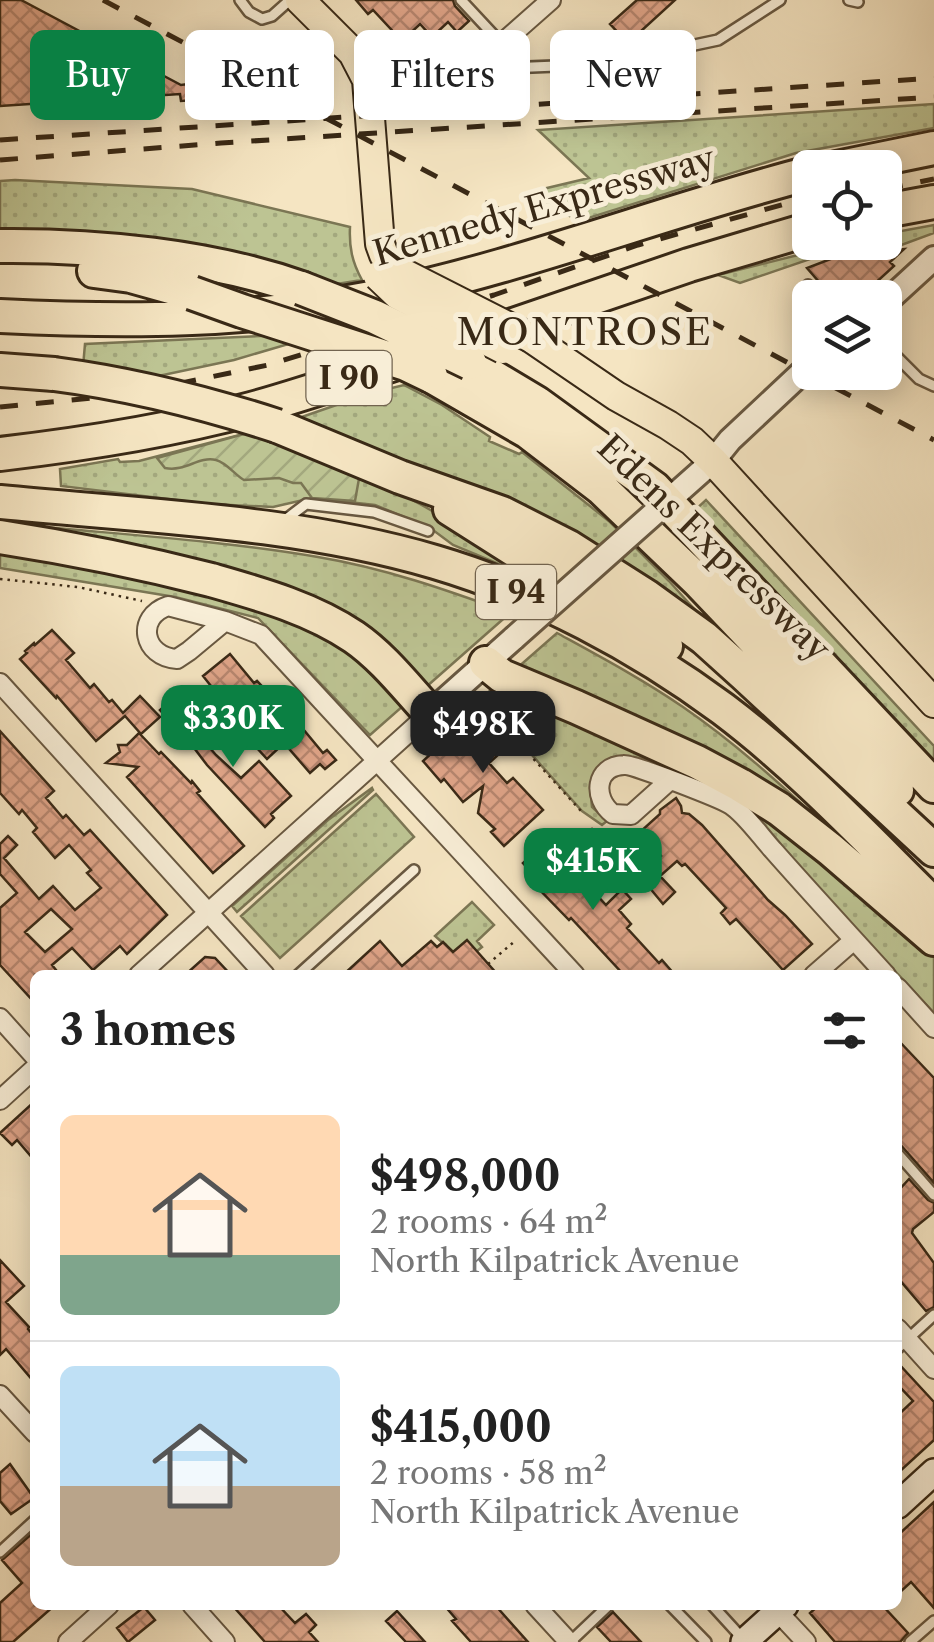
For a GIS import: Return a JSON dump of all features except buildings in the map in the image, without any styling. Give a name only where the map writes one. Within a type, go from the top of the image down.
[{"type":"highway","points":[[902,155],[934,148]]},
{"type":"highway","name":"Kennedy Expressway","points":[[0,316],[85,320],[201,318],[279,312],[370,298],[467,276],[736,192],[792,178]]},
{"type":"highway","points":[[902,208],[934,202]]},
{"type":"highway","name":"I 90","points":[[0,454],[170,429],[252,409],[792,233]]},
{"type":"highway","points":[[0,246],[73,248],[209,263],[264,275],[391,324],[470,362],[537,404],[654,488],[663,505],[934,786]]},
{"type":"highway","name":"Edens Expressway","points":[[0,267],[72,268],[132,276],[192,292],[406,364],[528,432],[600,488],[698,580],[934,830]]},
{"type":"highway","name":"I 90","points":[[0,337],[17,337],[85,320]]},
{"type":"highway","name":"I 94","points":[[0,370],[142,388],[212,405],[277,426],[400,477],[502,513],[569,548],[704,638],[934,850]]},
{"type":"highway","name":"I 94","points":[[400,477],[688,660],[754,711],[806,780]]},
{"type":"highway","name":"I 94","points":[[0,502],[273,529],[436,562],[500,585],[647,659],[742,724],[806,780],[934,905]]},
{"type":"highway","points":[[0,537],[140,561],[276,599],[308,612],[369,648],[430,713]]},
{"type":"highway","points":[[486,663],[502,676],[576,706],[740,784],[780,809],[831,850],[934,940]]},
{"type":"main road","points":[[295,0],[354,53]]},
{"type":"main road","points":[[295,0],[338,60],[352,90],[365,248],[388,274],[531,338],[616,396]]},
{"type":"main road","points":[[370,120],[380,244],[398,296],[503,349],[616,396],[692,441],[934,703]]},
{"type":"main road","points":[[902,1501],[934,1472]]},
{"type":"main road","points":[[744,1641],[780,1610]]},
{"type":"street","points":[[518,30],[551,0]]},
{"type":"street","points":[[902,287],[934,258]]},
{"type":"street","points":[[144,970],[713,461],[792,382]]},
{"type":"street","points":[[713,461],[739,449],[803,390]]},
{"type":"street","points":[[224,621],[183,656],[170,659],[156,652],[147,636],[154,614],[168,606],[224,621],[261,635],[569,970]]},
{"type":"street","points":[[0,683],[260,970]]},
{"type":"street","points":[[670,780],[732,805],[881,970]]},
{"type":"street","points":[[820,970],[854,940]]},
{"type":"street","points":[[902,992],[934,1028]]},
{"type":"street","points":[[0,1018],[30,1051]]},
{"type":"street","points":[[0,1100],[30,1073]]},
{"type":"street","points":[[902,1340],[934,1369]]},
{"type":"street","points":[[0,1395],[30,1428]]},
{"type":"street","points":[[68,1642],[103,1610]]},
{"type":"street","points":[[197,1610],[226,1642]]},
{"type":"street","points":[[540,1610],[569,1642]]},
{"type":"street","points":[[783,1610],[806,1642]]},
{"type":"lane","points":[[240,0],[262,20],[295,0]]},
{"type":"lane","points":[[461,0],[489,30]]},
{"type":"lane","points":[[530,67],[604,64],[718,40],[780,0]]},
{"type":"lane","points":[[902,363],[919,380],[934,386]]},
{"type":"lane","points":[[273,529],[306,504],[374,512],[428,532]]},
{"type":"lane","points":[[304,970],[414,870]]},
{"type":"lane","points":[[902,1158],[934,1194]]},
{"type":"lane","points":[[902,1338],[934,1315]]},
{"type":"lane","points":[[0,1552],[30,1525]]},
{"type":"lane","points":[[569,1642],[604,1610]]},
{"type":"lane","points":[[675,1610],[706,1642]]},
{"type":"lane","points":[[716,1610],[744,1641]]},
{"type":"lane","points":[[910,1642],[934,1621]]},
{"type":"path","points":[[0,579],[78,587],[168,606]]},
{"type":"path","points":[[478,698],[581,812]]},
{"type":"path","points":[[488,964],[516,940]]},
{"type":"green space","points":[[934,104],[934,128],[813,150],[792,150],[792,154],[579,221],[526,193],[589,178],[538,130]]},
{"type":"green space","points":[[0,181],[192,189],[350,227],[352,254],[362,280],[324,286],[0,236]]},
{"type":"green space","points":[[934,225],[934,233],[902,245],[902,231]]},
{"type":"green space","points":[[792,256],[792,260],[807,260],[740,283],[718,275]]},
{"type":"green space","points":[[282,335],[299,341],[149,378],[83,367],[85,344]]},
{"type":"green space","points":[[404,385],[442,405],[490,437],[489,441],[522,452],[610,522],[714,631],[293,420]]},
{"type":"green space","points":[[259,430],[416,502],[535,579],[453,545],[429,527],[375,505],[312,498],[273,507],[209,504],[61,486],[60,469],[118,459],[139,461]]},
{"type":"green space","points":[[259,430],[360,473],[355,501],[312,498],[301,483],[279,478],[244,480],[216,460],[172,469],[165,468],[157,458]]},
{"type":"green space","points":[[706,500],[934,746],[934,769],[850,680],[806,626],[694,511]]},
{"type":"green space","points":[[34,526],[318,557],[391,573],[510,613],[426,687],[370,636]]},
{"type":"green space","points":[[0,547],[173,582],[342,639],[403,706],[370,735],[258,618],[175,597],[0,568]]},
{"type":"green space","points":[[557,633],[702,720],[825,825],[516,669]]},
{"type":"green space","points":[[491,690],[506,691],[716,778],[934,953],[934,1013],[902,979],[902,970],[894,970],[734,798],[643,758],[625,757],[595,773],[590,787],[592,807],[607,821],[602,825],[582,811],[481,698]]},
{"type":"green space","points":[[372,788],[237,912],[232,906],[328,820]]},
{"type":"green space","points":[[376,794],[414,837],[280,958],[241,916]]},
{"type":"green space","points":[[472,902],[494,925],[477,941],[482,947],[477,951],[453,952],[435,936]]},
{"type":"railway","points":[[103,0],[934,440]]},
{"type":"railway","points":[[0,140],[934,78]]},
{"type":"railway","points":[[0,160],[934,97]]},
{"type":"railway","points":[[902,186],[934,179]]},
{"type":"railway","points":[[0,407],[124,395],[268,365],[494,295],[638,245],[792,202]]},
{"type":"district","name":"MONTROSE","points":[[585,332]]}]
